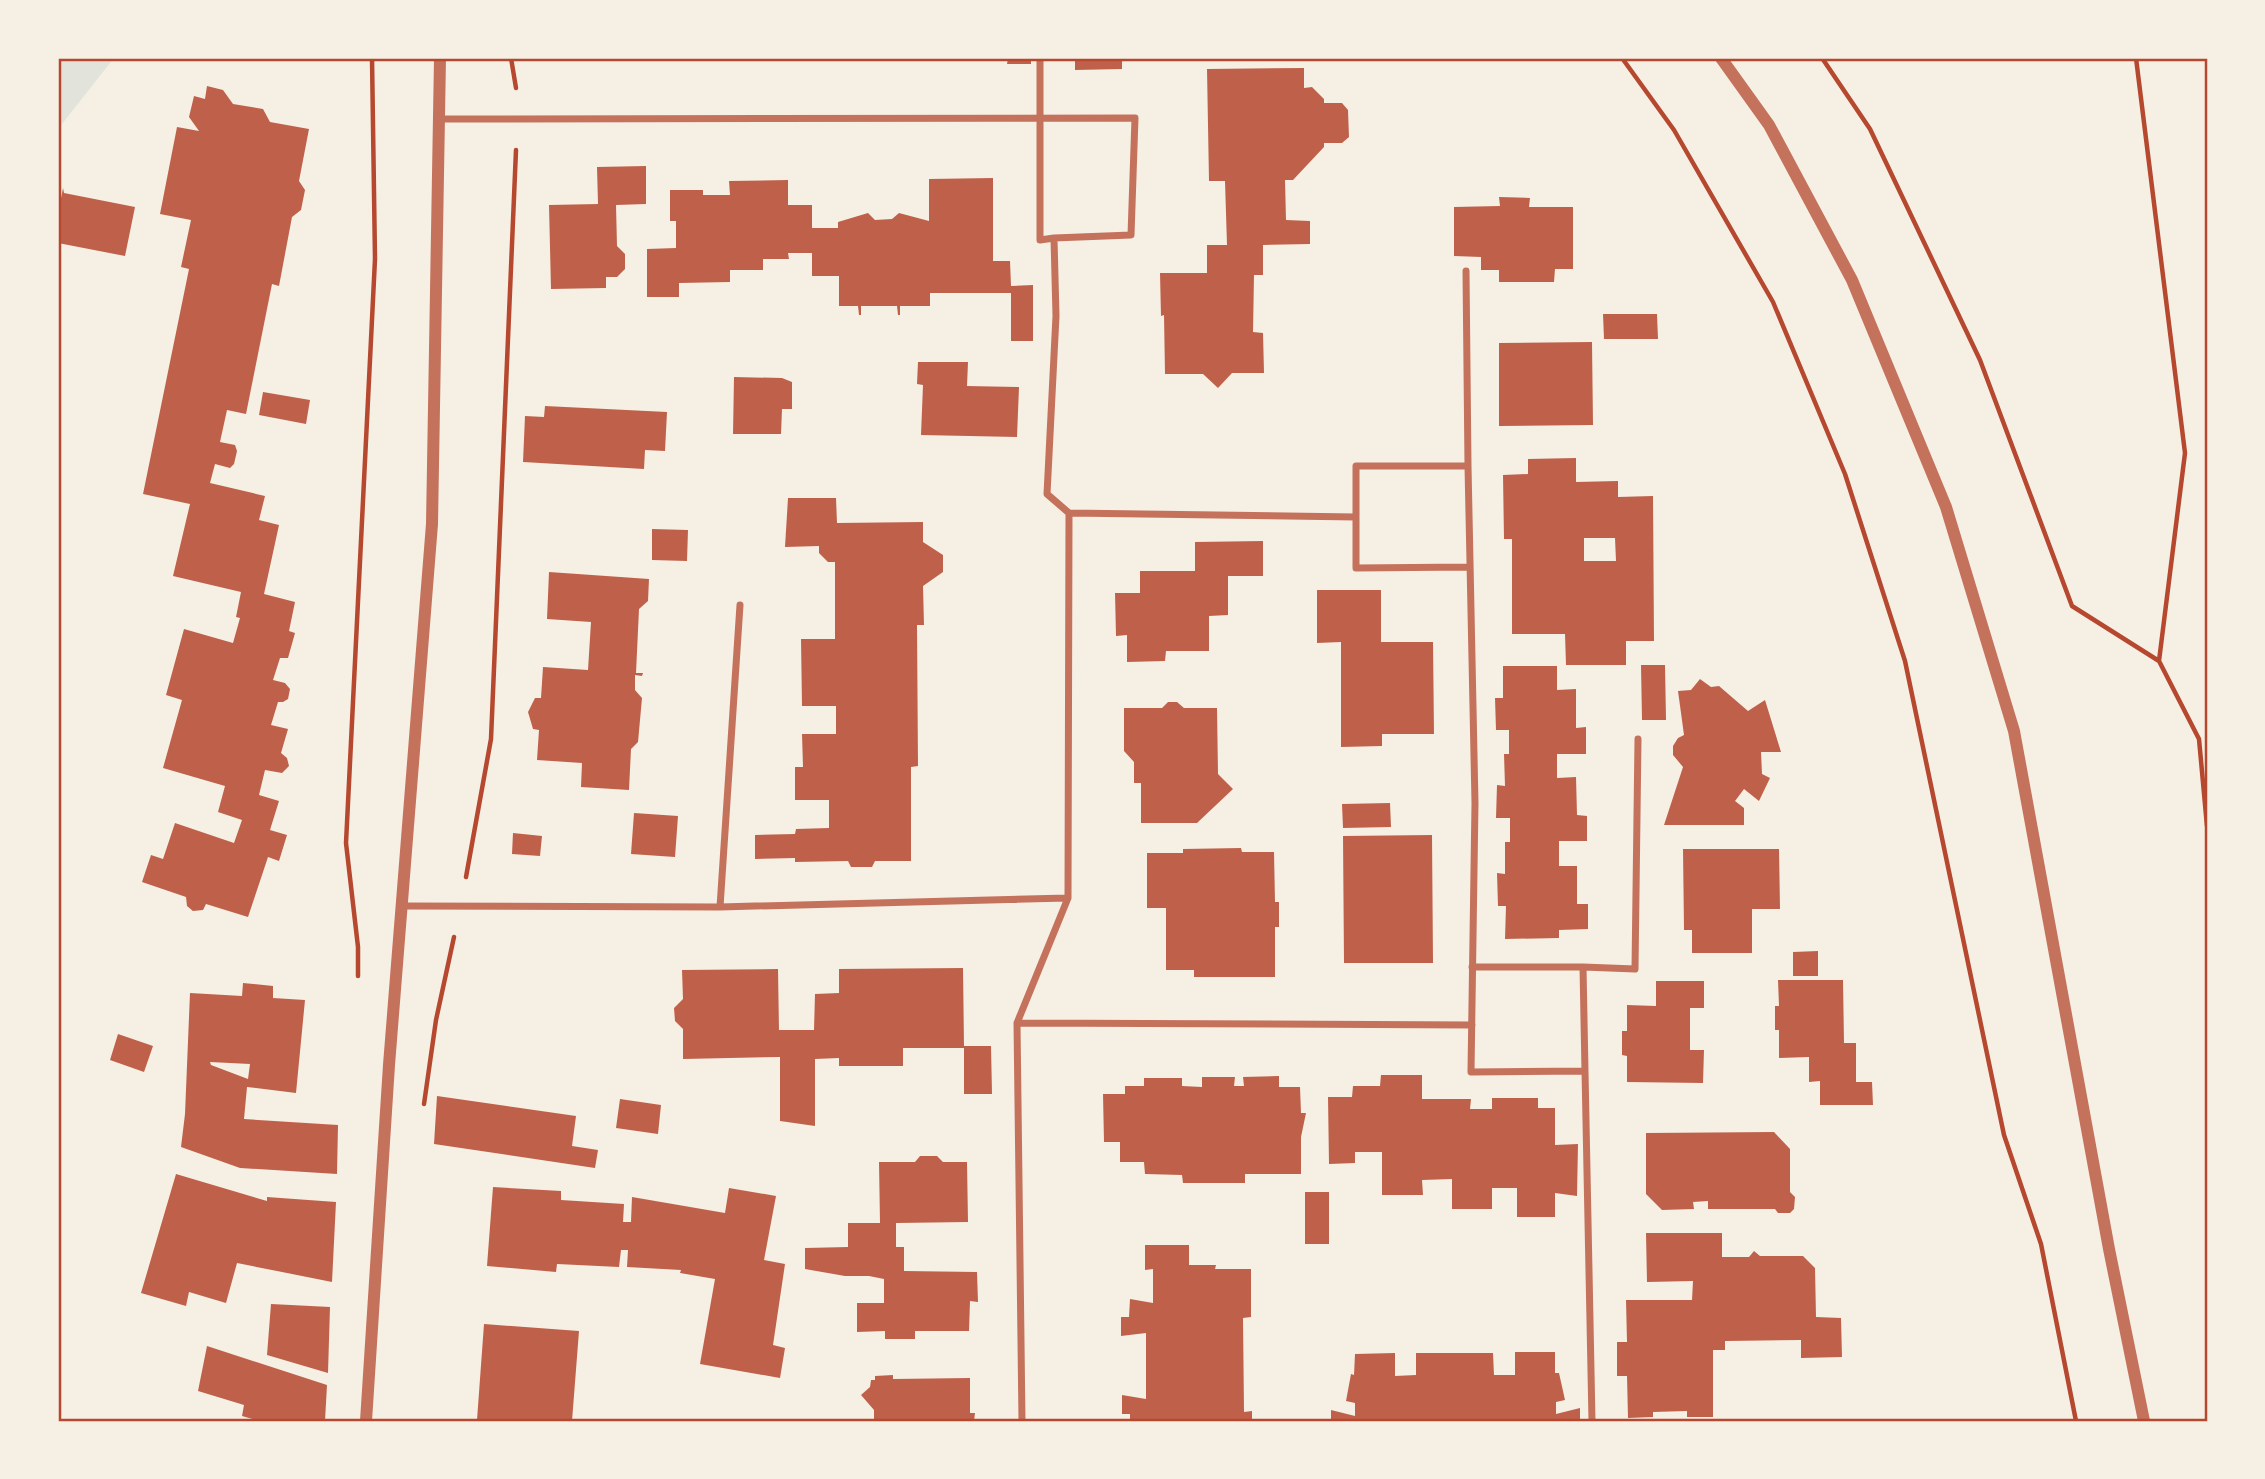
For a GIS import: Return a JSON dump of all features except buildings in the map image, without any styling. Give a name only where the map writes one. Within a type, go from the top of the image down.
[{"type":"street","points":[[366,1421],[388,1065],[432,524],[440,58]]},
{"type":"street","points":[[439,119],[1041,117],[1135,118],[1131,235],[1040,240],[1041,117],[1040,58]]},
{"type":"street","points":[[1721,58],[1769,125],[1852,280],[1946,507],[2014,731],[2109,1249],[2144,1421]]},
{"type":"street","points":[[1054,238],[1056,316],[1047,494],[1069,513],[1356,517]]},
{"type":"street","points":[[1466,271],[1475,803],[1471,1072],[1584,1071]]},
{"type":"street","points":[[1468,466],[1356,466],[1356,568],[1469,567]]},
{"type":"street","points":[[1022,1421],[1017,1023],[1068,898],[1069,513]]},
{"type":"street","points":[[720,907],[740,605]]},
{"type":"street","points":[[1472,967],[1635,969],[1638,739]]},
{"type":"street","points":[[401,906],[720,907],[1068,898]]},
{"type":"street","points":[[1583,967],[1592,1421]]},
{"type":"street","points":[[1017,1023],[1472,1025]]},
{"type":"path","points":[[358,985],[358,947],[346,843],[375,259],[372,58]]},
{"type":"path","points":[[423,1117],[436,1020],[461,906],[491,738],[518,118],[512,58]]},
{"type":"path","points":[[1622,58],[1674,130],[1773,302],[1845,474],[1905,662],[2004,1135],[2041,1244],[2076,1421]]},
{"type":"path","points":[[1822,58],[1870,129],[1980,360],[2071,606],[2159,661],[2199,739],[2207,826]]},
{"type":"path","points":[[2136,58],[2185,453],[2159,661]]},
{"type":"shaded area","points":[[58,58],[114,58],[58,129]]}]
